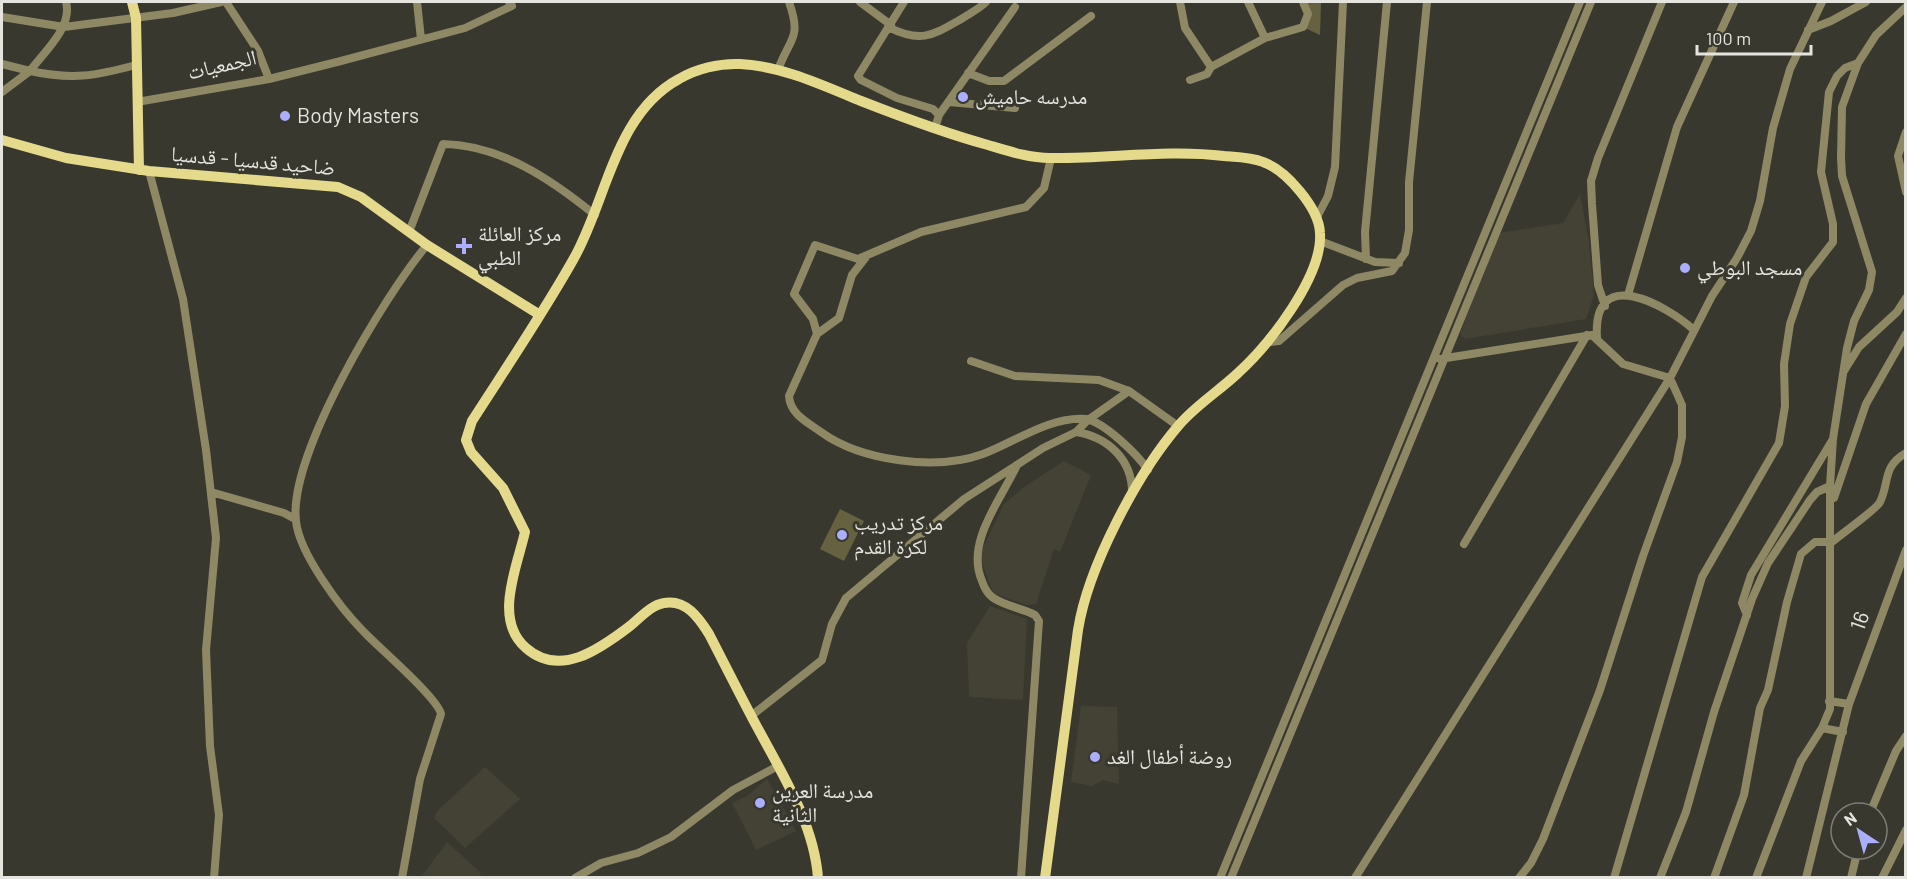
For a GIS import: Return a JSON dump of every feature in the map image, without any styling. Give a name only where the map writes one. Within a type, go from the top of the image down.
[{"type":"main road","points":[[132,2],[136,18],[137,102],[144,170]]},
{"type":"main road","points":[[818,878],[816,852],[809,832],[778,766],[699,618],[677,603],[663,603],[598,649],[559,663],[533,655],[520,644],[509,619],[510,593],[525,532],[503,488],[471,452],[466,440],[472,421],[575,257],[595,215],[631,126],[645,106],[666,86],[684,76],[709,67],[738,64],[778,70],[987,145],[1051,158],[1192,153],[1256,160],[1281,172],[1317,217],[1320,241],[1310,278],[1269,342],[1234,377],[1178,426],[1148,470],[1105,547],[1082,603],[1045,878]]},
{"type":"main road","name":"ضاحيد قدسيا - قدسيا","points":[[2,140],[66,158],[144,170],[338,187],[361,196],[428,245],[540,315]]},
{"type":"street","points":[[2,92],[30,71],[64,27],[66,2]]},
{"type":"street","points":[[2,16],[64,27],[173,13],[221,2]]},
{"type":"street","name":"الجمعيات","points":[[137,102],[269,79],[258,51],[226,2]]},
{"type":"street","points":[[417,2],[421,39]]},
{"type":"street","points":[[269,79],[465,28],[512,6],[509,2]]},
{"type":"street","points":[[778,70],[784,54],[795,38],[796,21],[789,2]]},
{"type":"street","points":[[860,2],[890,26],[908,36],[923,37],[937,33],[971,14],[986,2]]},
{"type":"street","points":[[904,2],[858,76],[861,81],[897,98],[933,109],[939,115]]},
{"type":"street","points":[[1180,2],[1185,28],[1211,67]]},
{"type":"street","points":[[1248,2],[1265,38]]},
{"type":"street","points":[[1190,80],[1207,74],[1211,67],[1265,38],[1303,27],[1308,14],[1303,2]]},
{"type":"street","points":[[1317,217],[1328,196],[1335,167],[1343,2]]},
{"type":"street","points":[[1366,259],[1365,232],[1387,2]]},
{"type":"street","points":[[1269,342],[1279,341],[1343,285],[1357,278],[1392,271],[1406,253],[1409,230],[1409,182],[1427,2]]},
{"type":"street","points":[[1221,878],[1580,2]]},
{"type":"street","points":[[1232,878],[1591,2]]},
{"type":"street","points":[[1605,306],[1598,285],[1591,181],[1598,158],[1662,2]]},
{"type":"street","points":[[1628,295],[1677,128],[1734,2]]},
{"type":"street","points":[[1355,878],[1670,378],[1694,330],[1751,231],[1760,201],[1773,128],[1790,69],[1822,2]]},
{"type":"street","points":[[1808,30],[1832,21],[1866,2]]},
{"type":"street","points":[[935,128],[939,115],[1015,7]]},
{"type":"street","points":[[1756,878],[1801,761],[1822,728],[1830,709],[1832,503],[1830,486],[1833,439],[1841,377],[1854,321],[1869,290],[1872,272],[1842,176],[1842,107],[1858,63],[1876,35],[1905,7]]},
{"type":"street","points":[[968,73],[989,81],[1004,81],[1091,16]]},
{"type":"street","points":[[1614,878],[1702,577],[1779,443],[1785,406],[1784,364],[1790,324],[1806,277],[1833,242],[1833,224],[1821,172],[1829,92],[1845,68],[1858,63]]},
{"type":"street","points":[[2,64],[61,77],[99,75],[136,65]]},
{"type":"street","points":[[949,102],[1016,108]]},
{"type":"street","points":[[1905,132],[1898,156],[1905,192]]},
{"type":"street","points":[[409,232],[443,144],[491,153],[537,171],[595,215]]},
{"type":"street","points":[[817,334],[813,319],[794,294],[815,245],[852,259],[866,257],[921,232],[1026,207],[1044,188],[1051,158]]},
{"type":"street","points":[[144,170],[183,299],[216,538],[206,650],[210,746],[219,816],[214,878]]},
{"type":"street","points":[[1320,241],[1382,264],[1399,263]]},
{"type":"street","points":[[402,878],[420,779],[441,714],[440,708],[428,693],[400,669],[337,603],[305,547],[295,519],[302,474],[327,409],[354,354],[428,245]]},
{"type":"street","points":[[866,257],[852,275],[846,302],[839,318],[817,334],[789,396],[789,404],[793,411],[810,424],[852,450],[880,457],[954,462],[982,454],[1063,420],[1088,420],[1099,422],[1141,460],[1148,470]]},
{"type":"street","points":[[1597,338],[1598,321],[1605,306],[1613,299],[1628,295],[1641,297],[1659,305],[1694,330]]},
{"type":"street","points":[[1841,377],[1859,347],[1897,312],[1905,298]]},
{"type":"street","points":[[1832,503],[1866,404],[1905,334]]},
{"type":"street","points":[[1434,357],[1444,360],[1587,335],[1597,338],[1623,364],[1670,378],[1682,405],[1682,437],[1677,462],[1590,718],[1543,839],[1532,863],[1519,878]]},
{"type":"street","points":[[1464,544],[1587,335]]},
{"type":"street","points":[[971,361],[1015,376],[1087,379],[1129,391],[1178,426]]},
{"type":"street","points":[[751,716],[822,660],[832,624],[846,598],[964,499],[1043,448],[1076,432],[1088,420],[1129,391]]},
{"type":"street","points":[[1076,432],[1091,435],[1119,455],[1132,480],[1132,497]]},
{"type":"street","points":[[1747,615],[1742,603],[1751,574],[1833,439]]},
{"type":"street","points":[[1714,878],[1744,795],[1760,708],[1768,690],[1787,602],[1801,554],[1815,542],[1832,543],[1880,504],[1890,466],[1893,460],[1905,453]]},
{"type":"street","points":[[1017,464],[987,524],[976,556],[976,567],[988,594],[1035,615],[1039,621],[1021,878]]},
{"type":"street","points":[[1660,878],[1686,812],[1714,712],[1747,615],[1768,563],[1810,500],[1817,492],[1830,486]]},
{"type":"street","points":[[211,492],[284,513],[295,519]]},
{"type":"street","name":"16","points":[[1806,878],[1849,704],[1905,550]]},
{"type":"street","points":[[1829,701],[1849,704]]},
{"type":"street","points":[[1822,728],[1843,732]]},
{"type":"street","points":[[1875,801],[1896,751],[1905,736]]},
{"type":"street","points":[[575,878],[601,863],[638,853],[671,837],[733,790],[778,766]]},
{"type":"street","points":[[1882,878],[1905,830]]},
{"type":"street","points":[[1851,878],[1855,861]]},
{"type":"shaded area","points":[[1303,2],[1321,2],[1320,35],[1303,27],[1307,19]]},
{"type":"shaded area","points":[[1580,194],[1589,242],[1594,295],[1586,319],[1465,339],[1460,334],[1498,233],[1563,223]]},
{"type":"shaded area","points":[[1064,461],[1091,475],[1060,552],[1054,549],[1036,604],[1026,605],[993,593],[981,560],[981,552],[1004,504],[1024,487]]},
{"type":"shaded area","name":"مركز تدريب لكرة القدم","points":[[840,509],[864,521],[844,561],[820,549]]},
{"type":"shaded area","points":[[990,606],[1027,619],[1023,700],[969,697],[967,643]]},
{"type":"shaded area","points":[[1081,706],[1117,707],[1119,784],[1103,780],[1092,786],[1071,782]]},
{"type":"shaded area","points":[[485,767],[520,799],[465,848],[434,818],[437,811]]},
{"type":"shaded area","points":[[767,779],[796,831],[756,850],[732,803],[747,796]]},
{"type":"shaded area","points":[[447,842],[480,872],[481,877],[421,877]]},
{"type":"place","name":"مدرسه حاميش","points":[[963,97]]},
{"type":"place","name":"Body Masters","points":[[285,116]]},
{"type":"place","name":"مركز العائلة الطبي","points":[[464,246]]},
{"type":"place","name":"مسجد البوطي","points":[[1685,268]]},
{"type":"place","name":"مركز تدريب لكرة القدم","points":[[842,535]]},
{"type":"place","name":"روضة أطفال الغد","points":[[1095,757]]},
{"type":"place","name":"مدرسة العرين الثانية","points":[[760,803]]}]
